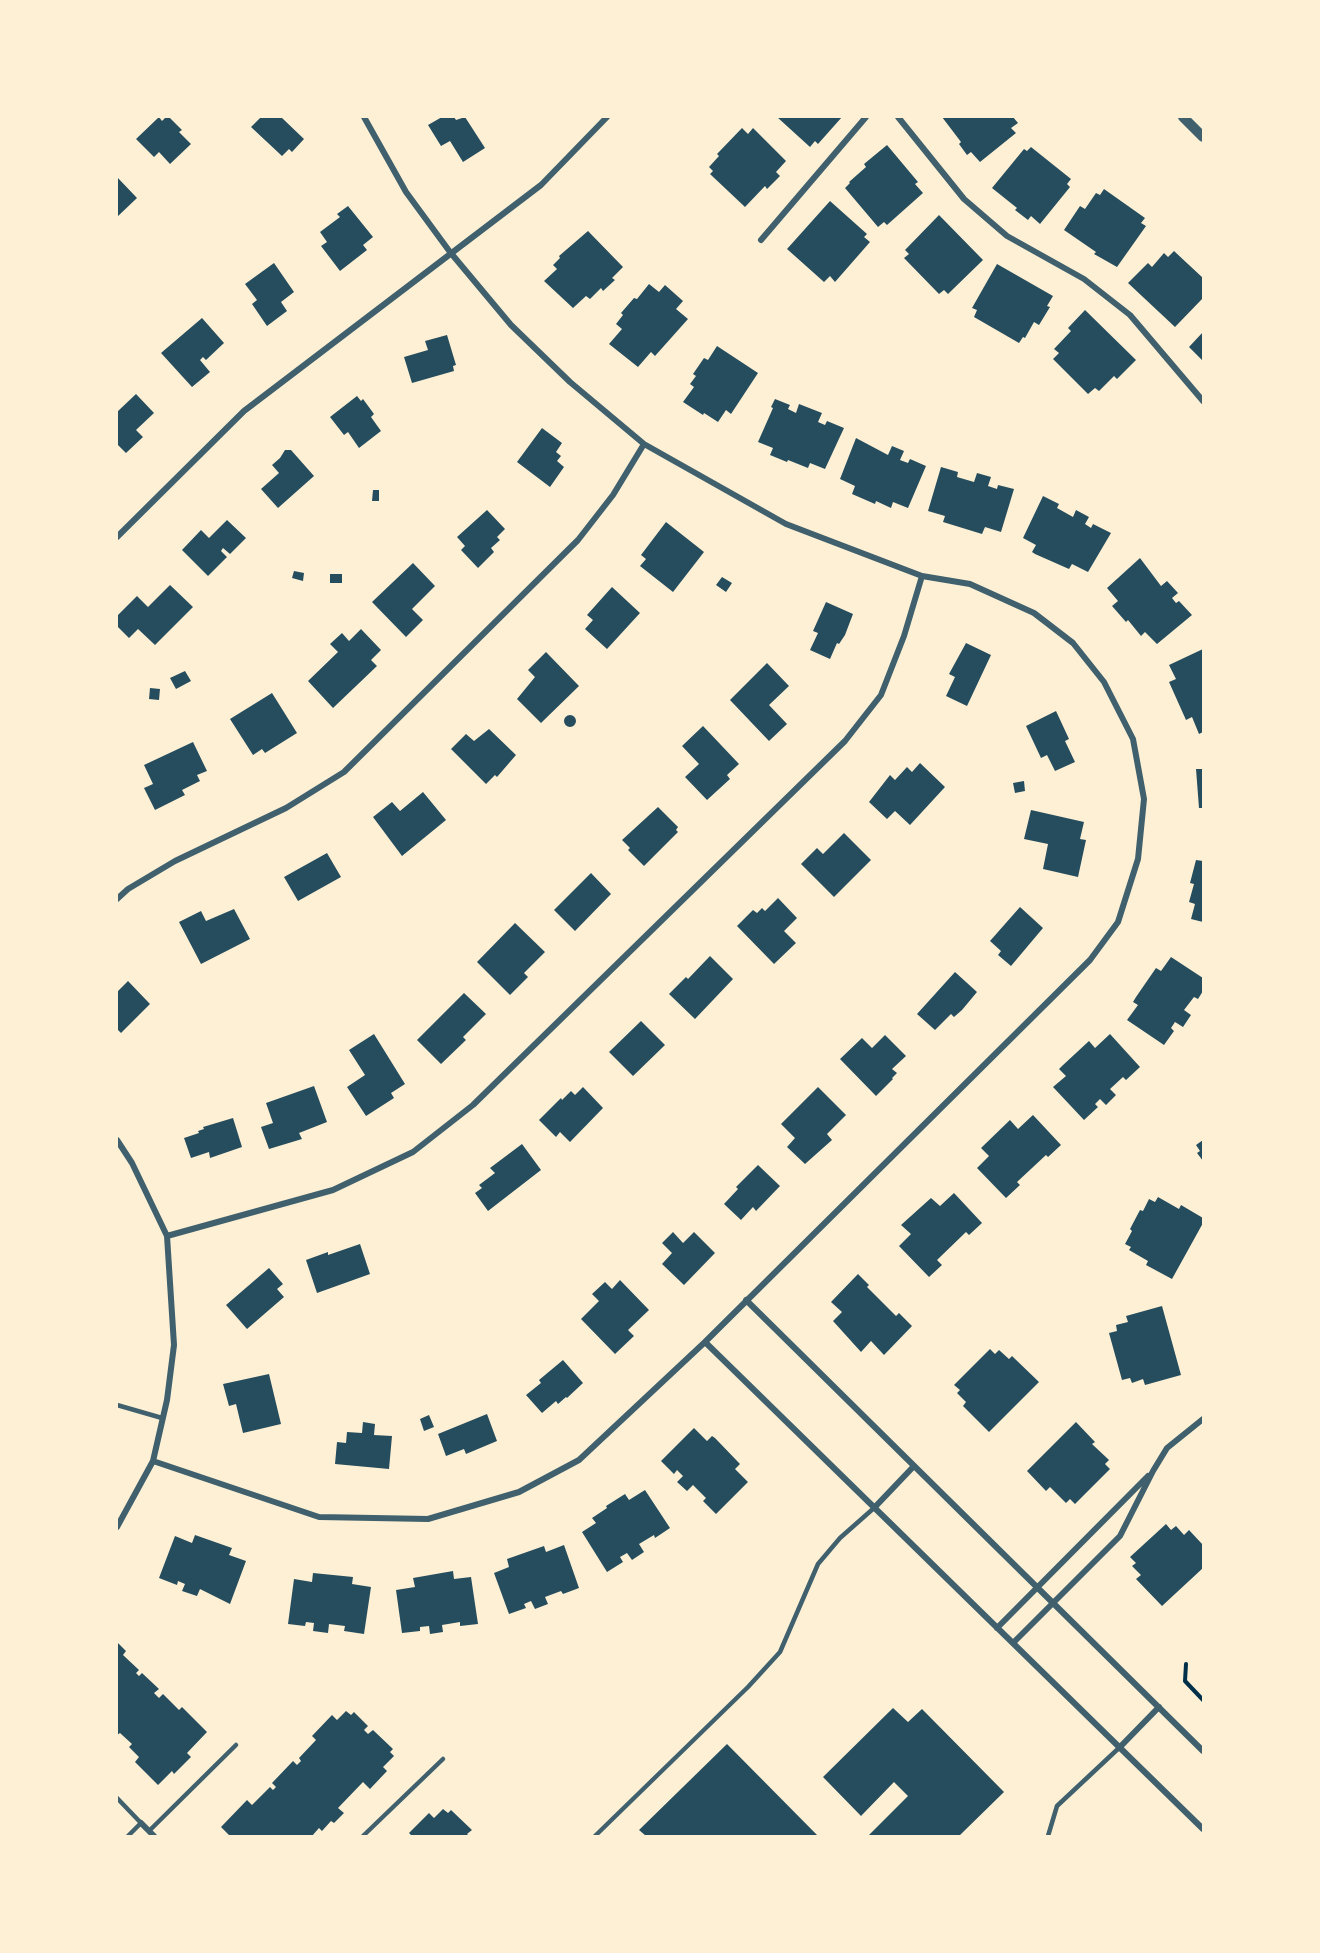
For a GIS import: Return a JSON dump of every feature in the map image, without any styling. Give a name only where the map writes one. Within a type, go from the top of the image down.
[{"type":"street","points":[[153,1461],[319,1517],[429,1519],[519,1492],[579,1460],[705,1342],[1090,960],[1118,922],[1138,859],[1144,799],[1133,739],[1104,682],[1073,643],[1034,613],[970,584],[922,576],[786,524],[644,444],[570,382],[511,325],[450,252],[406,192],[364,117]]},
{"type":"street","points":[[760,240],[866,117]]},
{"type":"street","points":[[898,117],[964,199],[1007,236],[1084,279],[1130,315],[1203,401]]},
{"type":"street","points":[[1183,117],[1203,137]]},
{"type":"street","points":[[117,537],[244,411],[541,185],[605,119]]},
{"type":"street","points":[[117,899],[128,889],[175,861],[286,808],[344,772],[578,540],[613,495],[644,444]]},
{"type":"street","points":[[166,1236],[333,1190],[413,1152],[473,1105],[845,741],[881,695],[904,636],[922,576]]},
{"type":"street","points":[[117,1140],[132,1163],[166,1236],[174,1345],[167,1400],[153,1461],[117,1527]]},
{"type":"street","points":[[746,1300],[1203,1751]]},
{"type":"street","points":[[705,1342],[1203,1829]]},
{"type":"street","points":[[1013,1643],[1120,1536],[1167,1448],[1203,1419]]},
{"type":"street","points":[[874,1508],[914,1466]]},
{"type":"street","points":[[997,1628],[1153,1471]]},
{"type":"street","points":[[1120,1747],[1159,1707]]},
{"type":"street","points":[[141,1823],[152,1834]]},
{"type":"lane","points":[[117,1405],[162,1418]]},
{"type":"lane","points":[[595,1836],[748,1687],[780,1652],[818,1564],[840,1538],[874,1508]]},
{"type":"lane","points":[[152,1834],[236,1745]]},
{"type":"lane","points":[[1048,1836],[1057,1806],[1120,1747]]},
{"type":"lane","points":[[363,1836],[443,1759]]},
{"type":"lane","points":[[117,1798],[141,1823],[128,1836]]},
{"type":"path","points":[[1186,1664],[1185,1681],[1203,1700]]},
{"type":"building","points":[[159,117],[162,121],[169,117],[182,130],[179,132],[191,144],[170,164],[159,152],[154,157],[136,139]]},
{"type":"building","points":[[261,117],[281,117],[304,139],[292,152],[289,149],[282,156],[251,127]]},
{"type":"building","points":[[442,117],[454,117],[456,120],[465,117],[485,148],[463,162],[450,141],[441,146],[428,125]]},
{"type":"building","points":[[777,117],[842,117],[818,144],[815,141],[810,147]]},
{"type":"building","points":[[942,117],[1013,117],[1018,123],[1011,128],[1016,133],[980,162],[971,152],[967,155],[959,144],[961,142]]},
{"type":"building","points":[[742,128],[748,134],[753,128],[786,161],[776,172],[780,176],[767,189],[765,186],[745,207],[710,174],[713,171],[709,167],[719,156],[717,154]]},
{"type":"building","points":[[887,145],[918,182],[915,184],[923,193],[887,225],[884,222],[878,227],[845,188],[866,167],[864,164]]},
{"type":"building","points":[[1031,147],[1071,179],[1067,184],[1070,187],[1040,224],[1031,216],[1028,220],[992,188],[1024,149],[1027,151]]},
{"type":"building","points":[[117,177],[137,198],[117,217]]},
{"type":"building","points":[[1104,189],[1145,218],[1141,223],[1146,226],[1117,267],[1094,254],[1096,252],[1064,230],[1080,206],[1085,209],[1096,193],[1100,195]]},
{"type":"building","points":[[830,201],[867,234],[864,237],[870,242],[835,282],[830,276],[824,282],[787,249]]},
{"type":"building","points":[[348,206],[373,237],[363,245],[367,250],[340,271],[321,246],[327,242],[320,232],[340,217],[337,214]]},
{"type":"building","points":[[939,215],[983,260],[948,294],[944,290],[939,294],[904,258],[909,254],[905,250]]},
{"type":"building","points":[[588,231],[623,267],[612,278],[615,280],[603,291],[601,288],[590,299],[586,296],[573,308],[544,281],[557,269],[553,265],[560,258],[559,256]]},
{"type":"building","points":[[1174,251],[1203,278],[1203,298],[1175,327],[1128,283],[1148,263],[1152,267],[1164,253],[1168,257]]},
{"type":"building","points":[[274,263],[294,292],[281,302],[287,311],[267,326],[252,304],[257,300],[245,284]]},
{"type":"building","points":[[997,264],[1053,296],[1047,306],[1050,307],[1039,325],[1034,322],[1025,338],[1023,337],[1019,343],[974,317],[977,310],[972,308]]},
{"type":"building","points":[[649,284],[659,292],[665,285],[683,301],[676,309],[688,319],[655,356],[651,352],[638,367],[609,344],[622,329],[616,324],[623,315],[621,313]]},
{"type":"building","points":[[1085,310],[1136,360],[1117,379],[1114,376],[1099,391],[1095,388],[1088,394],[1053,359],[1059,353],[1054,349],[1071,331],[1068,328]]},
{"type":"building","points":[[202,318],[224,343],[206,360],[203,357],[200,360],[210,372],[192,387],[161,353]]},
{"type":"building","points":[[1203,332],[1203,361],[1189,347]]},
{"type":"building","points":[[447,335],[456,365],[453,366],[454,371],[412,383],[404,357],[428,350],[425,341]]},
{"type":"building","points":[[717,346],[758,373],[731,414],[726,410],[718,422],[683,402],[694,387],[690,384],[696,376],[693,374],[704,358],[708,360]]},
{"type":"building","points":[[136,394],[154,413],[136,430],[143,437],[126,453],[117,444],[117,412]]},
{"type":"building","points":[[357,396],[361,401],[363,399],[374,414],[371,417],[381,431],[359,448],[348,432],[344,435],[330,417]]},
{"type":"building","points":[[775,399],[790,405],[788,409],[796,413],[799,404],[822,413],[818,422],[825,425],[827,421],[844,428],[825,469],[810,463],[808,468],[788,460],[787,462],[770,455],[773,448],[758,442]]},
{"type":"building","points":[[542,428],[562,443],[556,452],[561,456],[557,461],[564,467],[550,487],[517,462]]},
{"type":"building","points":[[856,438],[888,455],[892,446],[904,451],[900,460],[908,463],[910,459],[926,466],[908,508],[893,502],[891,508],[876,501],[875,504],[852,494],[855,486],[840,479]]},
{"type":"building","points":[[285,450],[291,450],[314,476],[278,508],[261,489],[279,473],[272,465]]},
{"type":"building","points":[[941,467],[958,472],[957,477],[974,482],[977,473],[991,477],[988,486],[997,489],[998,485],[1014,489],[1001,532],[985,527],[982,534],[943,522],[945,516],[928,511]]},
{"type":"building","points":[[373,490],[379,490],[379,501],[372,501]]},
{"type":"building","points":[[1043,496],[1059,504],[1057,508],[1073,517],[1076,510],[1089,517],[1085,524],[1091,528],[1093,524],[1111,533],[1088,572],[1072,564],[1069,569],[1035,554],[1032,552],[1036,545],[1023,538]]},
{"type":"building","points":[[487,510],[505,529],[497,537],[500,540],[491,548],[494,552],[478,568],[461,550],[465,546],[457,537]]},
{"type":"building","points":[[227,520],[246,538],[230,554],[223,548],[221,551],[227,557],[208,576],[182,550],[201,530],[209,538]]},
{"type":"building","points":[[666,522],[704,552],[673,592],[640,566],[646,559],[641,555]]},
{"type":"building","points":[[1140,558],[1161,586],[1167,581],[1178,593],[1172,598],[1176,603],[1179,601],[1192,615],[1157,644],[1145,632],[1141,636],[1128,620],[1126,622],[1112,606],[1118,601],[1107,588]]},
{"type":"building","points":[[413,563],[435,586],[412,609],[423,620],[406,637],[372,602]]},
{"type":"building","points":[[294,571],[304,573],[303,581],[292,578]]},
{"type":"building","points":[[330,574],[342,574],[342,583],[330,583]]},
{"type":"building","points":[[722,577],[732,583],[726,592],[716,585]]},
{"type":"building","points":[[170,585],[193,607],[155,645],[138,629],[129,638],[117,626],[117,616],[137,596],[148,607]]},
{"type":"building","points":[[612,587],[640,613],[607,649],[585,629],[593,620],[587,615]]},
{"type":"building","points":[[826,602],[853,614],[845,635],[839,644],[837,643],[830,659],[810,650],[818,633],[813,631]]},
{"type":"building","points":[[361,629],[381,650],[371,660],[377,666],[333,708],[308,681],[338,652],[330,644],[342,633],[349,641]]},
{"type":"building","points":[[966,643],[991,655],[967,706],[946,696],[955,677],[949,674]]},
{"type":"building","points":[[1203,649],[1203,732],[1199,734],[1192,717],[1186,720],[1169,682],[1176,679],[1169,665]]},
{"type":"building","points":[[546,652],[579,686],[541,723],[517,699],[535,677],[528,670]]},
{"type":"building","points":[[767,663],[789,686],[769,705],[787,724],[769,741],[730,700]]},
{"type":"building","points":[[185,671],[191,681],[176,689],[170,678]]},
{"type":"building","points":[[150,688],[160,689],[159,700],[149,699]]},
{"type":"building","points":[[272,693],[297,733],[265,753],[262,749],[253,755],[230,719]]},
{"type":"building","points":[[1056,711],[1069,739],[1065,741],[1075,762],[1055,771],[1047,755],[1041,758],[1026,726]]},
{"type":"building","points":[[572,715],[575,716],[575,726],[568,727],[565,726],[564,719],[565,716]]},
{"type":"building","points":[[703,726],[739,764],[727,775],[730,779],[707,800],[685,777],[699,764],[682,746]]},
{"type":"building","points":[[489,729],[516,755],[497,777],[495,775],[486,784],[451,749],[466,734],[474,741]]},
{"type":"building","points":[[193,742],[207,771],[197,775],[200,781],[182,790],[185,795],[155,810],[144,788],[153,784],[144,765]]},
{"type":"building","points":[[920,763],[945,787],[910,825],[895,811],[887,819],[869,802],[890,775],[895,780],[907,767],[912,772]]},
{"type":"building","points":[[1196,769],[1203,769],[1203,808],[1199,808]]},
{"type":"building","points":[[1024,781],[1025,791],[1015,793],[1013,783]]},
{"type":"building","points":[[423,792],[446,820],[402,856],[373,817],[392,802],[400,811]]},
{"type":"building","points":[[658,807],[678,827],[676,830],[678,832],[644,866],[628,850],[630,848],[622,840]]},
{"type":"building","points":[[1031,810],[1084,822],[1080,839],[1086,840],[1078,877],[1043,869],[1048,844],[1024,839]]},
{"type":"building","points":[[844,833],[871,860],[834,897],[801,864],[817,848],[823,854]]},
{"type":"building","points":[[327,853],[341,877],[298,901],[284,877]]},
{"type":"building","points":[[1196,860],[1203,861],[1203,922],[1191,919],[1195,904],[1189,902],[1194,884],[1190,883]]},
{"type":"building","points":[[591,873],[611,894],[575,931],[554,910]]},
{"type":"building","points":[[778,898],[797,918],[784,931],[796,943],[774,964],[737,926],[753,910],[757,913],[762,908],[765,911]]},
{"type":"building","points":[[1020,907],[1043,928],[1011,966],[998,955],[1001,951],[990,941]]},
{"type":"building","points":[[234,909],[250,939],[201,964],[179,922],[201,911],[206,921]]},
{"type":"building","points":[[515,923],[545,952],[524,973],[528,977],[510,995],[477,962]]},
{"type":"building","points":[[710,956],[733,979],[695,1019],[669,994],[686,977],[688,979]]},
{"type":"building","points":[[1171,957],[1203,978],[1203,991],[1198,999],[1194,997],[1184,1010],[1191,1015],[1183,1027],[1175,1022],[1171,1028],[1174,1031],[1164,1045],[1127,1020],[1138,1005],[1133,1002],[1156,968],[1161,971]]},
{"type":"building","points":[[955,972],[977,992],[962,1010],[954,1017],[951,1014],[935,1030],[917,1014]]},
{"type":"building","points":[[128,981],[150,1004],[121,1033],[117,1029],[117,992]]},
{"type":"building","points":[[464,993],[486,1014],[463,1037],[466,1040],[441,1064],[417,1040]]},
{"type":"building","points":[[641,1021],[665,1045],[633,1076],[609,1052]]},
{"type":"building","points":[[374,1034],[405,1084],[391,1093],[394,1098],[366,1116],[347,1087],[365,1075],[349,1050]]},
{"type":"building","points":[[1110,1034],[1140,1067],[1126,1080],[1123,1077],[1110,1089],[1116,1095],[1106,1105],[1100,1099],[1095,1104],[1098,1107],[1084,1120],[1053,1087],[1066,1076],[1059,1069],[1062,1066],[1089,1041],[1095,1048]]},
{"type":"building","points":[[885,1035],[906,1056],[892,1069],[897,1073],[893,1079],[876,1096],[840,1059],[862,1038],[872,1048]]},
{"type":"building","points":[[314,1086],[327,1122],[299,1133],[302,1139],[269,1149],[261,1127],[273,1123],[266,1103]]},
{"type":"building","points":[[583,1087],[603,1108],[570,1142],[560,1132],[556,1137],[539,1120],[561,1098],[562,1100],[571,1091],[575,1095]]},
{"type":"building","points":[[818,1087],[846,1115],[827,1134],[832,1140],[805,1164],[787,1147],[795,1138],[781,1124]]},
{"type":"building","points":[[1033,1115],[1061,1145],[1048,1157],[1046,1155],[1017,1182],[1020,1185],[1006,1198],[977,1168],[989,1156],[981,1148],[1010,1120],[1018,1129]]},
{"type":"building","points":[[233,1118],[242,1147],[210,1158],[209,1152],[191,1158],[184,1138],[199,1133],[198,1131],[204,1129],[203,1127]]},
{"type":"building","points":[[1203,1140],[1203,1161],[1197,1153],[1200,1151],[1196,1145]]},
{"type":"building","points":[[522,1144],[541,1170],[488,1211],[475,1193],[482,1188],[479,1185],[495,1173],[490,1168]]},
{"type":"building","points":[[758,1165],[780,1186],[756,1211],[753,1207],[741,1220],[724,1204],[738,1189],[736,1187]]},
{"type":"building","points":[[954,1193],[982,1223],[969,1235],[966,1232],[937,1260],[942,1265],[929,1277],[899,1246],[911,1234],[901,1225],[931,1198],[940,1206]]},
{"type":"building","points":[[1158,1197],[1179,1209],[1181,1205],[1203,1218],[1203,1223],[1172,1279],[1146,1265],[1148,1261],[1129,1250],[1131,1247],[1125,1244],[1140,1210],[1143,1211],[1149,1199],[1155,1202]]},
{"type":"building","points":[[673,1232],[683,1243],[694,1232],[715,1253],[684,1285],[662,1264],[672,1253],[662,1243]]},
{"type":"building","points":[[360,1244],[370,1274],[317,1293],[306,1260]]},
{"type":"building","points":[[269,1268],[283,1284],[277,1289],[284,1297],[247,1329],[226,1305]]},
{"type":"building","points":[[858,1274],[869,1285],[867,1287],[896,1316],[899,1313],[912,1326],[884,1355],[871,1341],[861,1352],[833,1321],[842,1312],[831,1302]]},
{"type":"building","points":[[620,1280],[649,1310],[628,1330],[634,1336],[615,1354],[581,1319],[599,1301],[592,1294],[605,1282],[612,1289]]},
{"type":"building","points":[[1162,1306],[1181,1375],[1145,1385],[1143,1379],[1132,1383],[1130,1378],[1122,1380],[1109,1333],[1117,1331],[1116,1325],[1128,1322],[1126,1316]]},
{"type":"building","points":[[990,1349],[995,1354],[999,1350],[1009,1359],[1012,1356],[1039,1382],[989,1432],[963,1406],[966,1402],[957,1393],[960,1390],[954,1385]]},
{"type":"building","points":[[563,1360],[583,1383],[567,1398],[558,1404],[556,1401],[542,1413],[526,1395],[541,1383],[539,1380]]},
{"type":"building","points":[[269,1374],[281,1424],[243,1433],[236,1404],[229,1406],[223,1384]]},
{"type":"building","points":[[487,1414],[497,1441],[466,1454],[464,1449],[446,1456],[438,1434]]},
{"type":"building","points":[[429,1415],[434,1427],[424,1431],[420,1419]]},
{"type":"building","points":[[363,1422],[375,1424],[374,1435],[392,1436],[389,1469],[335,1464],[337,1442],[346,1443],[347,1432],[362,1433]]},
{"type":"building","points":[[1076,1422],[1095,1442],[1092,1444],[1109,1460],[1105,1464],[1110,1469],[1075,1504],[1070,1499],[1066,1503],[1050,1487],[1046,1491],[1027,1471]]},
{"type":"building","points":[[694,1428],[707,1441],[712,1436],[715,1438],[740,1464],[735,1469],[748,1482],[716,1514],[703,1501],[706,1498],[693,1485],[687,1491],[677,1482],[683,1476],[677,1470],[674,1474],[661,1461]]},
{"type":"building","points":[[645,1490],[670,1528],[655,1538],[654,1535],[639,1544],[644,1552],[632,1560],[627,1553],[620,1557],[623,1562],[607,1572],[582,1532],[596,1523],[592,1518],[607,1508],[606,1506],[625,1494],[629,1500]]},
{"type":"building","points":[[1166,1524],[1171,1530],[1176,1526],[1184,1535],[1189,1530],[1203,1545],[1203,1568],[1162,1606],[1136,1579],[1141,1575],[1132,1566],[1136,1563],[1130,1557]]},
{"type":"building","points":[[195,1535],[232,1548],[229,1555],[246,1561],[230,1604],[200,1589],[197,1596],[182,1591],[185,1584],[178,1581],[177,1585],[159,1578],[175,1536],[192,1543]]},
{"type":"building","points":[[564,1545],[579,1588],[545,1597],[548,1604],[535,1609],[531,1601],[524,1604],[526,1608],[509,1614],[494,1573],[509,1567],[507,1559],[544,1546],[546,1552]]},
{"type":"building","points":[[453,1571],[454,1579],[471,1577],[478,1624],[460,1626],[460,1622],[442,1625],[443,1632],[430,1634],[429,1626],[420,1627],[420,1631],[402,1633],[396,1590],[415,1587],[413,1578]]},
{"type":"building","points":[[313,1573],[353,1577],[352,1584],[371,1587],[364,1634],[344,1631],[345,1626],[329,1624],[328,1633],[313,1631],[314,1623],[306,1622],[305,1626],[288,1624],[294,1579],[312,1582]]},
{"type":"building","points":[[117,1642],[126,1651],[123,1655],[139,1670],[136,1673],[139,1676],[142,1673],[159,1689],[154,1693],[159,1698],[163,1694],[179,1710],[182,1707],[207,1732],[187,1753],[191,1757],[174,1774],[172,1771],[158,1785],[135,1762],[139,1757],[129,1747],[132,1744],[120,1733],[117,1735]]},
{"type":"building","points":[[893,1708],[908,1722],[922,1709],[1004,1792],[959,1836],[868,1836],[908,1796],[894,1782],[861,1816],[823,1777]]},
{"type":"building","points":[[346,1711],[351,1715],[354,1712],[368,1726],[364,1730],[368,1734],[373,1730],[393,1749],[390,1752],[394,1756],[383,1767],[387,1771],[370,1789],[363,1782],[338,1808],[344,1813],[334,1823],[331,1821],[322,1831],[319,1828],[312,1836],[230,1836],[221,1827],[247,1800],[252,1805],[270,1787],[273,1790],[276,1787],[272,1783],[293,1761],[297,1765],[301,1761],[299,1758],[316,1740],[312,1736],[332,1715],[337,1720]]},
{"type":"building","points":[[727,1744],[818,1836],[646,1836],[639,1830]]},
{"type":"building","points":[[443,1809],[448,1813],[451,1810],[472,1830],[467,1834],[469,1836],[412,1836],[409,1833],[429,1813],[434,1818]]}]
